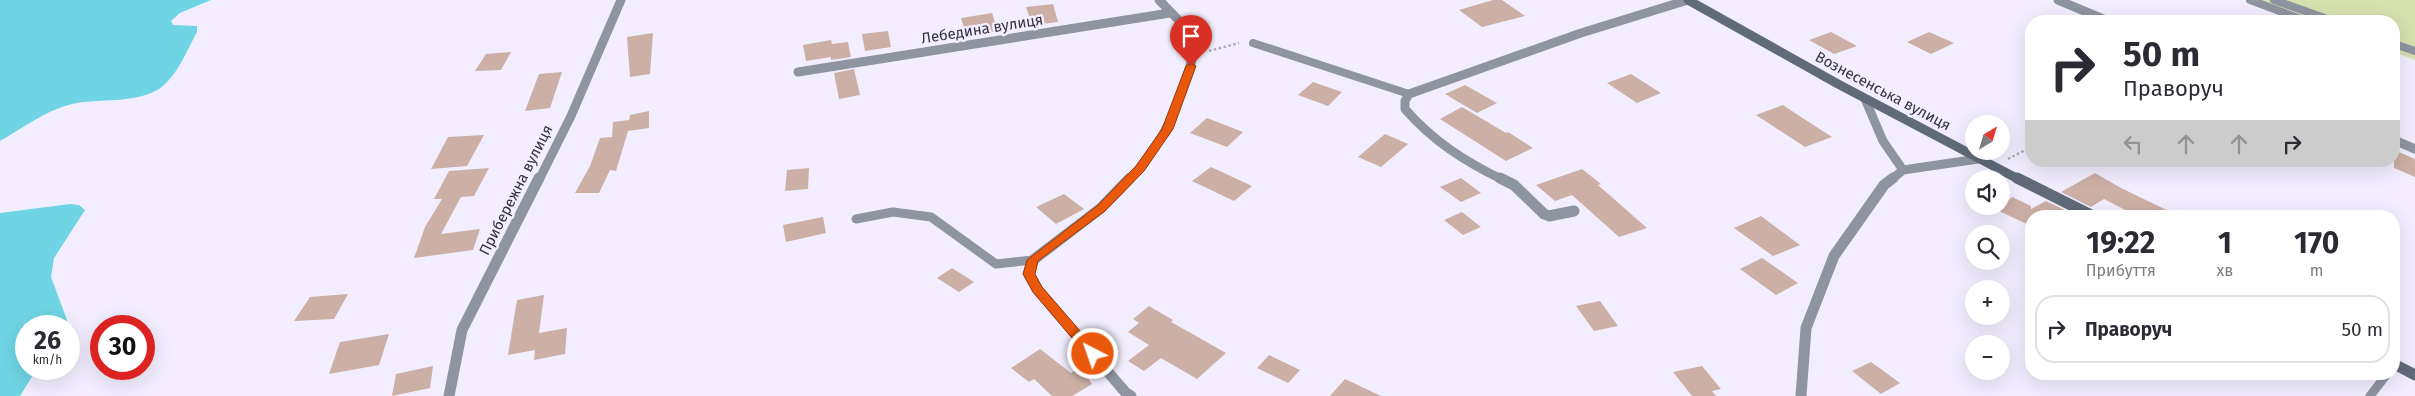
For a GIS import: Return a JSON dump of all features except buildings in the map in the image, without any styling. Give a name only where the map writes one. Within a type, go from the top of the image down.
[{"type":"main road","name":"Вознесенська вулиця","points":[[1688,0],[1865,99],[1965,152]]},
{"type":"main road","name":"Вознесенська вулиця","points":[[1980,160],[2081,210]]},
{"type":"main road","points":[[2400,367],[2415,375]]},
{"type":"street","name":"Прибережна вулиця","points":[[449,396],[462,330],[571,116],[621,0]]},
{"type":"street","points":[[1126,395],[1037,289],[1029,274],[1033,260],[1101,208],[1140,168],[1168,129],[1181,96],[1198,40],[1159,0]]},
{"type":"street","points":[[1574,210],[1549,216],[1544,214],[1514,185],[1468,163],[1422,128],[1405,109],[1405,101],[1410,94],[1581,33],[1688,0]]},
{"type":"street","points":[[2058,0],[2094,15]]},
{"type":"street","name":"Лебедина вулиця","points":[[798,72],[1170,13]]},
{"type":"street","points":[[1865,99],[1883,141],[1903,170]]},
{"type":"street","points":[[2400,143],[2415,149]]},
{"type":"street","points":[[1801,396],[1806,328],[1834,256],[1884,185],[1903,170],[1971,160]]},
{"type":"lane","points":[[2250,0],[2290,15]]},
{"type":"lane","points":[[2274,0],[2315,15]]},
{"type":"lane","points":[[1253,43],[1410,94]]},
{"type":"lane","points":[[2400,46],[2415,51]]},
{"type":"lane","points":[[856,219],[893,212],[931,217],[996,264],[1033,260]]},
{"type":"lane","points":[[2370,396],[2382,380]]},
{"type":"path","points":[[1196,51],[1206,51],[1244,42],[1253,43]]},
{"type":"green space","points":[[2254,0],[2415,0],[2415,60],[2400,54],[2400,15],[2295,15]]},
{"type":"water","points":[[0,0],[211,0],[180,13],[171,21],[173,25],[197,26],[197,32],[171,78],[159,89],[139,97],[82,102],[62,107],[53,110],[0,141]]},
{"type":"water","points":[[70,204],[79,205],[85,210],[54,258],[51,277],[65,315],[15,315],[15,380],[30,380],[20,396],[0,396],[0,213]]},
{"type":"route","points":[[1093,354],[1037,289],[1029,274],[1033,260],[1101,208],[1140,168],[1168,129],[1191,66]]}]
